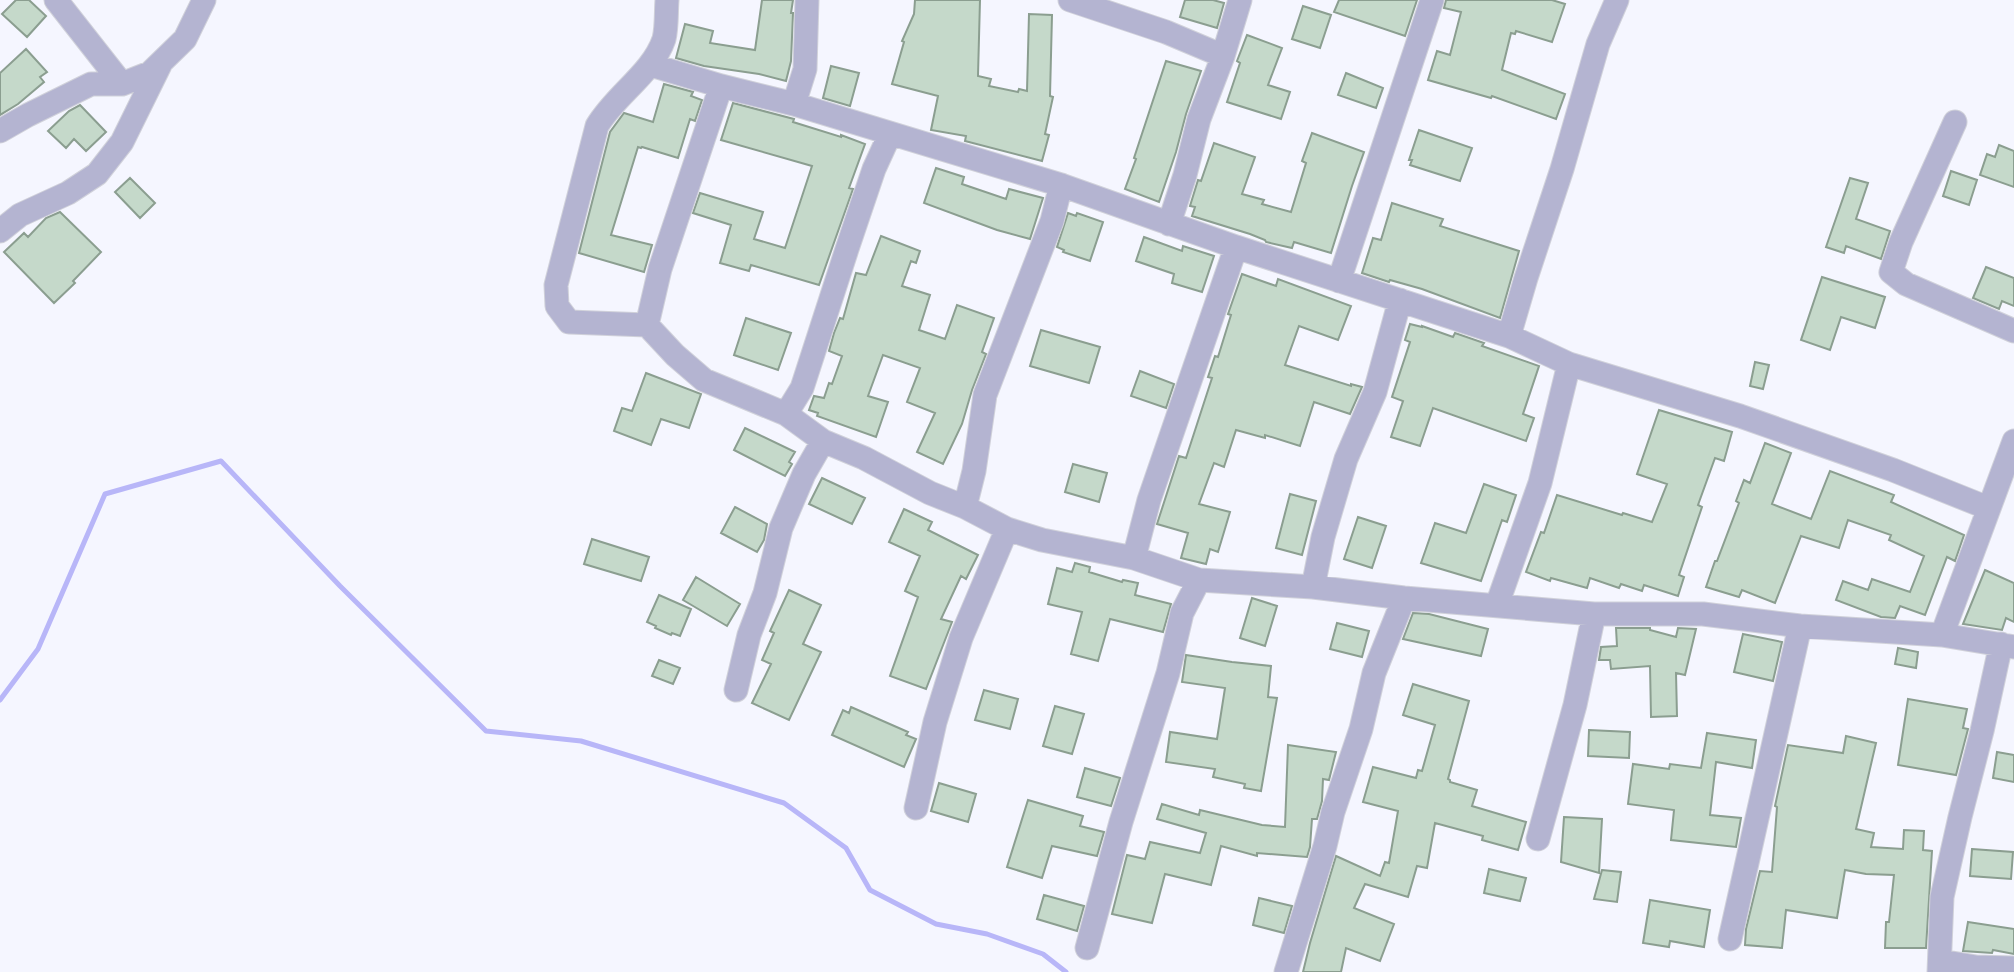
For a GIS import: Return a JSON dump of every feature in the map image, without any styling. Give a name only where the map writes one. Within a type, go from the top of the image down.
[{"type":"street","points":[[56,0],[122,84]]},
{"type":"street","points":[[0,131],[91,84],[122,84],[150,73],[185,39],[204,0]]},
{"type":"street","points":[[667,0],[664,37],[650,65],[606,111],[597,126],[556,285],[557,306],[569,322],[647,325],[675,355],[704,380],[786,414],[823,441],[864,458],[1007,529],[1042,540],[1134,558],[1199,580],[1313,587],[1404,598],[1594,614],[1703,614],[1800,626],[1942,635],[2008,645],[1982,731],[1942,897],[1939,966],[2014,968]]},
{"type":"street","points":[[794,104],[806,69],[807,0]]},
{"type":"street","points":[[1070,0],[1166,32],[1223,56]]},
{"type":"street","points":[[1169,224],[1199,119],[1223,56],[1240,0]]},
{"type":"street","points":[[1339,281],[1432,0]]},
{"type":"street","points":[[1509,336],[1598,44],[1616,0]]},
{"type":"street","points":[[0,231],[20,215],[68,193],[97,174],[122,142],[162,61]]},
{"type":"street","points":[[650,65],[794,104],[1061,185],[1237,247],[1509,336],[1569,364],[1740,416],[1893,470],[1989,508]]},
{"type":"street","points":[[647,325],[660,269],[721,86]]},
{"type":"street","points":[[1955,122],[1891,272],[1906,284],[2014,331]]},
{"type":"street","points":[[786,414],[802,388],[858,215],[890,134]]},
{"type":"street","points":[[965,507],[974,471],[985,396],[1052,221],[1061,185]]},
{"type":"street","points":[[1134,558],[1149,500],[1237,247]]},
{"type":"street","points":[[1313,587],[1323,537],[1346,458],[1376,392],[1400,300]]},
{"type":"street","points":[[1497,605],[1540,483],[1569,364]]},
{"type":"street","points":[[736,690],[749,635],[765,593],[781,528],[804,474],[823,441]]},
{"type":"street","points":[[1942,635],[2014,441]]},
{"type":"street","points":[[916,808],[935,722],[961,638],[1007,529]]},
{"type":"street","points":[[1087,948],[1121,822],[1168,673],[1182,613],[1199,580]]},
{"type":"street","points":[[1286,972],[1333,812],[1361,729],[1374,673],[1404,598]]},
{"type":"street","points":[[1538,839],[1563,755],[1594,614]]},
{"type":"street","points":[[1730,940],[1800,626]]},
{"type":"building","points":[[16,0],[29,0],[46,16],[27,37],[2,14]]},
{"type":"building","points":[[762,0],[793,0],[791,61],[786,81],[704,66],[676,58],[685,24],[713,31],[710,43],[755,50]]},
{"type":"building","points":[[915,0],[980,0],[978,76],[991,79],[989,86],[1018,92],[1019,89],[1027,91],[1029,14],[1052,15],[1050,96],[1053,97],[1045,134],[1049,135],[1042,161],[965,141],[966,136],[931,130],[938,96],[892,84],[904,42],[902,41],[914,14]]},
{"type":"building","points":[[1185,0],[1213,0],[1224,3],[1217,28],[1180,17]]},
{"type":"building","points":[[1339,0],[1417,0],[1405,36],[1334,12]]},
{"type":"building","points":[[1446,0],[1552,0],[1565,4],[1552,42],[1516,31],[1515,34],[1511,33],[1502,70],[1565,94],[1556,119],[1492,96],[1491,98],[1428,80],[1437,51],[1450,55],[1461,12],[1444,8]]},
{"type":"building","points":[[1303,6],[1331,15],[1320,48],[1292,39]]},
{"type":"building","points":[[1247,35],[1282,48],[1268,85],[1290,92],[1281,119],[1227,102],[1240,63],[1237,61]]},
{"type":"building","points":[[26,49],[47,72],[40,77],[44,82],[0,115],[0,73]]},
{"type":"building","points":[[1166,61],[1201,71],[1159,202],[1125,189]]},
{"type":"building","points":[[831,66],[859,73],[850,106],[823,98]]},
{"type":"building","points":[[1346,73],[1383,88],[1376,108],[1338,95]]},
{"type":"building","points":[[664,84],[693,92],[691,96],[702,100],[695,121],[690,119],[678,158],[638,147],[611,235],[652,245],[644,272],[579,253],[610,132],[624,113],[653,122]]},
{"type":"building","points":[[733,103],[794,119],[793,122],[865,144],[849,188],[853,189],[819,285],[751,265],[749,271],[720,263],[731,225],[693,213],[700,193],[763,212],[754,239],[785,248],[812,166],[721,140]]},
{"type":"building","points":[[80,105],[106,132],[86,151],[74,139],[66,148],[48,131],[69,111]]},
{"type":"building","points":[[1419,130],[1472,148],[1460,181],[1410,165],[1412,160],[1409,160]]},
{"type":"building","points":[[1312,133],[1364,152],[1331,253],[1294,242],[1292,248],[1266,242],[1250,234],[1192,216],[1195,207],[1190,206],[1214,143],[1255,157],[1242,194],[1264,200],[1262,204],[1291,212],[1306,163],[1302,161]]},
{"type":"building","points":[[1999,145],[2014,151],[2014,187],[1980,175],[1987,154],[1995,157]]},
{"type":"building","points":[[936,168],[964,177],[962,184],[1006,199],[1009,189],[1043,198],[1030,239],[924,203]]},
{"type":"building","points":[[1951,171],[1977,180],[1969,205],[1943,196]]},
{"type":"building","points":[[130,178],[155,203],[140,218],[115,192]]},
{"type":"building","points":[[1850,178],[1868,183],[1856,219],[1890,231],[1881,259],[1846,246],[1844,253],[1826,247]]},
{"type":"building","points":[[1392,203],[1443,219],[1440,226],[1519,251],[1500,318],[1422,289],[1362,273],[1373,238],[1381,240]]},
{"type":"building","points":[[60,212],[101,252],[54,303],[4,252],[24,233],[28,237],[46,218]]},
{"type":"building","points":[[1068,213],[1076,216],[1077,213],[1103,222],[1090,261],[1063,252],[1064,250],[1057,247]]},
{"type":"building","points":[[881,236],[920,251],[916,263],[911,261],[902,286],[930,295],[919,330],[945,339],[957,305],[994,318],[982,352],[986,354],[962,424],[943,464],[917,452],[935,413],[907,402],[920,368],[883,355],[868,396],[888,402],[876,437],[817,416],[818,413],[809,410],[814,396],[824,398],[829,383],[832,384],[842,356],[829,351],[834,333],[840,318],[843,319],[856,273],[866,275]]},
{"type":"building","points":[[1144,237],[1182,251],[1183,246],[1214,256],[1202,292],[1172,283],[1174,274],[1136,261]]},
{"type":"building","points":[[1986,267],[2014,278],[2014,306],[2002,301],[1999,309],[1973,298]]},
{"type":"building","points":[[1242,274],[1276,286],[1278,279],[1351,306],[1338,340],[1299,326],[1285,365],[1362,387],[1350,414],[1314,402],[1300,446],[1265,435],[1265,438],[1236,430],[1224,467],[1214,463],[1199,504],[1230,512],[1218,552],[1210,549],[1206,564],[1181,558],[1188,533],[1157,524],[1179,456],[1186,458],[1212,378],[1208,377],[1215,356],[1218,357],[1231,315],[1228,314]]},
{"type":"building","points":[[1822,277],[1885,297],[1875,328],[1841,317],[1830,350],[1801,340]]},
{"type":"building","points":[[746,318],[791,333],[778,370],[734,355]]},
{"type":"building","points":[[1410,324],[1453,337],[1455,333],[1484,343],[1482,346],[1539,366],[1523,414],[1534,418],[1526,441],[1433,408],[1420,446],[1391,437],[1403,401],[1392,397],[1410,342],[1405,340]]},
{"type":"building","points":[[1041,330],[1100,347],[1089,383],[1030,366]]},
{"type":"building","points":[[1755,362],[1769,365],[1763,389],[1750,386]]},
{"type":"building","points":[[1140,371],[1174,384],[1166,408],[1131,396]]},
{"type":"building","points":[[646,373],[701,394],[689,428],[661,419],[651,445],[614,431],[622,408],[632,411]]},
{"type":"building","points":[[1659,410],[1732,432],[1724,461],[1715,458],[1698,505],[1702,507],[1679,575],[1684,577],[1678,596],[1644,585],[1642,591],[1621,584],[1619,588],[1590,578],[1587,588],[1551,578],[1550,581],[1526,572],[1541,532],[1544,533],[1557,495],[1652,522],[1667,484],[1637,474]]},
{"type":"building","points":[[745,428],[795,452],[785,476],[734,450]]},
{"type":"building","points":[[1765,443],[1791,453],[1772,504],[1811,519],[1830,471],[1894,495],[1891,502],[1964,535],[1955,561],[1947,557],[1925,615],[1900,606],[1895,618],[1881,617],[1836,600],[1843,581],[1868,590],[1872,579],[1910,592],[1924,556],[1889,540],[1891,535],[1848,520],[1839,548],[1801,536],[1775,603],[1742,590],[1739,597],[1706,587],[1739,503],[1736,501],[1744,480],[1750,483]]},
{"type":"building","points":[[1073,464],[1107,473],[1099,502],[1065,492]]},
{"type":"building","points":[[822,478],[865,498],[852,524],[809,504]]},
{"type":"building","points":[[1484,484],[1516,495],[1507,522],[1502,520],[1481,581],[1421,563],[1435,523],[1466,533]]},
{"type":"building","points":[[1290,494],[1316,501],[1302,555],[1276,548]]},
{"type":"building","points":[[735,507],[767,524],[764,540],[757,552],[721,533]]},
{"type":"building","points":[[904,509],[932,522],[928,530],[978,555],[966,579],[961,576],[941,619],[952,622],[926,689],[890,676],[918,597],[905,591],[920,556],[889,542]]},
{"type":"building","points":[[1358,517],[1386,526],[1372,568],[1344,559]]},
{"type":"building","points":[[592,539],[649,557],[641,581],[584,564]]},
{"type":"building","points":[[1075,563],[1090,567],[1089,572],[1122,582],[1138,583],[1135,595],[1171,604],[1163,632],[1110,619],[1098,661],[1071,654],[1082,612],[1048,604],[1057,568],[1072,572]]},
{"type":"building","points":[[1985,570],[2014,583],[2014,622],[2006,618],[2002,630],[1963,624]]},
{"type":"building","points":[[696,577],[740,604],[727,626],[683,600]]},
{"type":"building","points":[[789,590],[821,605],[803,644],[821,652],[789,720],[752,703],[771,664],[762,660],[774,633],[770,631]]},
{"type":"building","points":[[659,595],[691,609],[680,636],[671,635],[647,622]]},
{"type":"building","points":[[1252,598],[1277,606],[1265,646],[1240,638]]},
{"type":"building","points":[[1413,613],[1429,614],[1488,629],[1481,656],[1403,639]]},
{"type":"building","points":[[1337,623],[1369,631],[1362,657],[1330,649]]},
{"type":"building","points":[[1616,628],[1650,628],[1676,637],[1678,628],[1696,629],[1685,675],[1676,673],[1677,716],[1651,717],[1650,666],[1611,669],[1610,660],[1599,660],[1601,647],[1617,646]]},
{"type":"building","points":[[1743,634],[1782,642],[1773,681],[1734,672]]},
{"type":"building","points":[[1898,648],[1918,652],[1916,668],[1895,664]]},
{"type":"building","points":[[1186,655],[1271,666],[1268,697],[1277,698],[1261,791],[1244,788],[1245,784],[1213,777],[1215,769],[1166,762],[1170,732],[1217,739],[1225,688],[1182,682]]},
{"type":"building","points":[[659,660],[680,668],[673,684],[652,676]]},
{"type":"building","points":[[1413,684],[1469,701],[1448,779],[1477,790],[1472,806],[1526,822],[1518,850],[1482,840],[1483,836],[1435,823],[1427,868],[1417,866],[1408,897],[1365,884],[1354,908],[1394,924],[1380,961],[1346,948],[1341,972],[1303,972],[1336,856],[1380,876],[1385,862],[1389,863],[1398,811],[1363,802],[1373,767],[1416,778],[1418,770],[1422,771],[1435,725],[1403,715]]},
{"type":"building","points":[[984,690],[1018,699],[1010,729],[975,720]]},
{"type":"building","points":[[1908,699],[1967,709],[1963,728],[1968,729],[1956,775],[1898,765]]},
{"type":"building","points":[[1055,706],[1084,714],[1072,754],[1043,746]]},
{"type":"building","points":[[851,707],[908,732],[906,735],[916,739],[904,767],[832,735],[843,710],[849,713]]},
{"type":"building","points":[[1589,730],[1630,732],[1629,758],[1588,756]]},
{"type":"building","points":[[1707,733],[1756,740],[1752,768],[1716,762],[1710,815],[1741,818],[1736,847],[1671,840],[1674,810],[1628,804],[1633,764],[1669,769],[1670,764],[1701,768]]},
{"type":"building","points":[[1846,736],[1876,743],[1856,829],[1874,833],[1871,847],[1903,849],[1904,830],[1924,831],[1923,850],[1932,851],[1926,948],[1885,948],[1886,922],[1889,922],[1894,875],[1845,870],[1837,918],[1786,910],[1782,948],[1745,945],[1746,929],[1760,871],[1772,872],[1775,806],[1788,745],[1843,753]]},
{"type":"building","points":[[1288,745],[1336,752],[1329,780],[1323,779],[1322,801],[1317,819],[1312,819],[1307,857],[1257,853],[1257,856],[1221,846],[1211,885],[1165,874],[1152,923],[1112,914],[1127,855],[1145,859],[1150,842],[1200,853],[1206,833],[1157,819],[1162,804],[1199,815],[1200,810],[1262,825],[1285,827]]},
{"type":"building","points":[[1997,752],[2014,755],[2014,782],[1993,778]]},
{"type":"building","points":[[1085,768],[1120,778],[1111,806],[1077,797]]},
{"type":"building","points":[[939,783],[976,794],[968,822],[931,811]]},
{"type":"building","points":[[1028,800],[1083,816],[1080,826],[1104,832],[1097,856],[1052,846],[1042,878],[1007,867]]},
{"type":"building","points":[[1564,817],[1602,819],[1599,873],[1561,862]]},
{"type":"building","points":[[1972,849],[2013,852],[2011,879],[1970,876]]},
{"type":"building","points":[[1489,869],[1526,878],[1520,901],[1484,893]]},
{"type":"building","points":[[1602,870],[1621,872],[1617,902],[1594,899]]},
{"type":"building","points":[[1044,895],[1084,906],[1077,931],[1037,919]]},
{"type":"building","points":[[1259,898],[1292,906],[1284,933],[1253,925]]},
{"type":"building","points":[[1650,900],[1710,910],[1704,947],[1670,941],[1669,947],[1643,943]]},
{"type":"building","points":[[1968,922],[2014,929],[2014,954],[1993,950],[1992,953],[1963,951]]},
{"type":"waterway","points":[[0,700],[38,649],[105,494],[221,461],[340,586],[486,731],[581,741],[784,803],[846,848],[870,890],[936,924],[987,934],[1043,954],[1066,972]]}]
